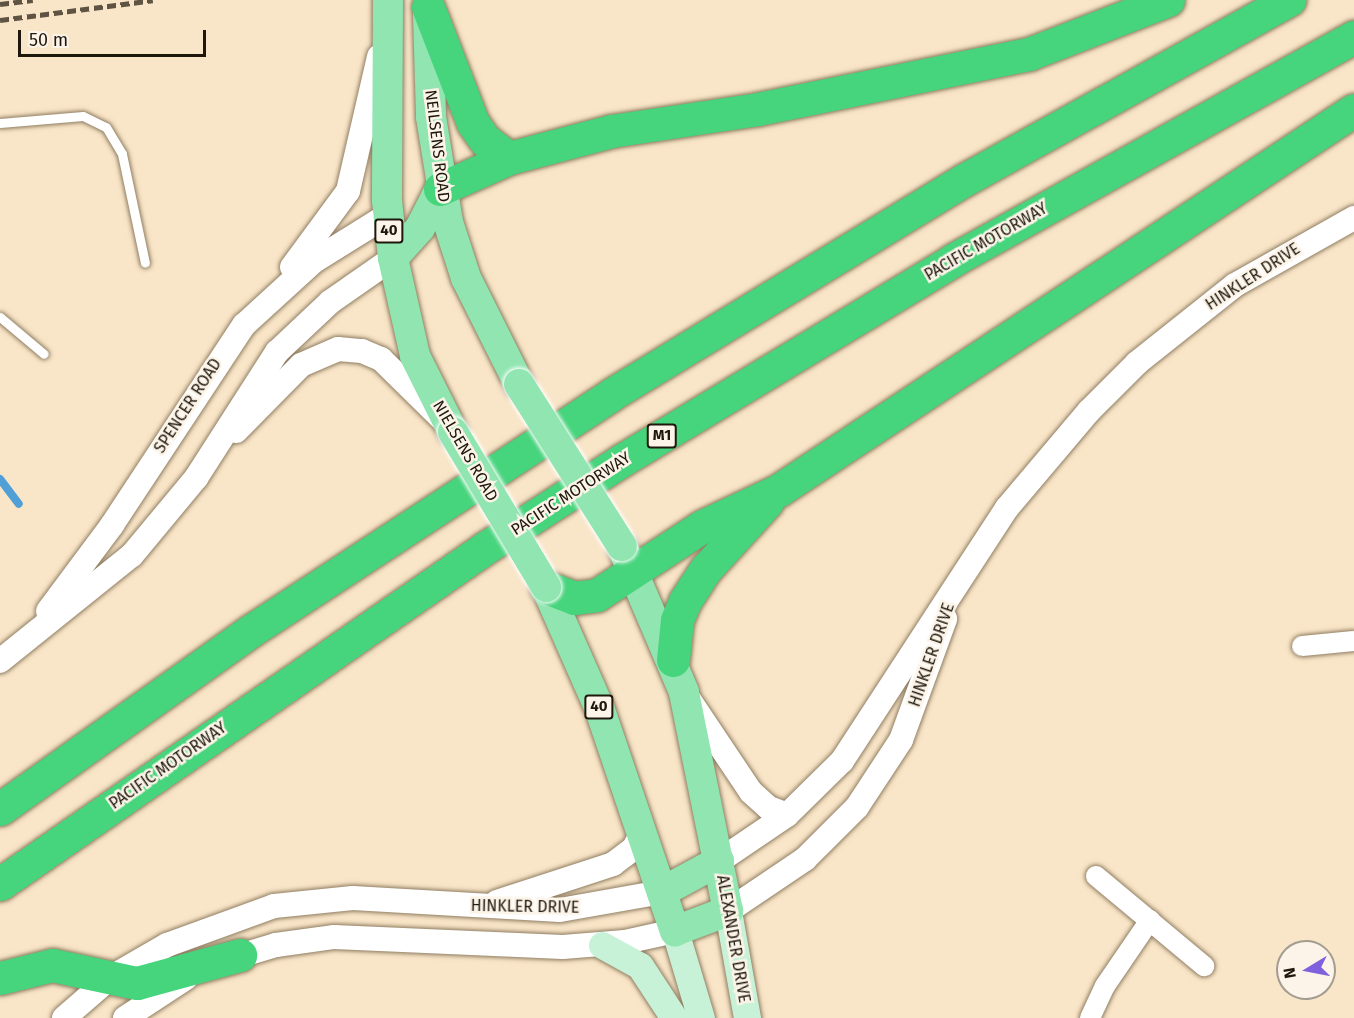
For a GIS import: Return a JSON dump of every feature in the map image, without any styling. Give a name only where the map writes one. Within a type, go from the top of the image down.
[{"type":"highway","points":[[440,189],[509,158],[610,131],[759,109],[1029,54],[1168,0]]},
{"type":"highway","points":[[0,809],[252,630],[612,394],[964,180],[1289,0]]},
{"type":"highway","points":[[428,4],[469,116],[482,137],[509,158]]},
{"type":"highway","name":"PACIFIC MOTORWAY","points":[[0,884],[475,555],[622,460],[963,254],[1354,37]]},
{"type":"highway","points":[[546,587],[564,596],[585,598],[629,559],[778,490],[1354,110]]},
{"type":"highway","points":[[673,660],[677,620],[691,590],[778,490]]},
{"type":"highway","points":[[0,978],[52,965],[137,983],[240,955]]},
{"type":"main road","name":"NEILSENS ROAD","points":[[428,4],[431,117],[440,189],[466,278],[519,384],[629,559]]},
{"type":"main road","name":"NIELSENS ROAD","points":[[388,11],[388,216],[393,258],[415,356],[451,429],[546,587],[599,707],[662,892]]},
{"type":"main road","points":[[388,216],[440,189]]},
{"type":"main road","points":[[393,258],[420,228],[440,189]]},
{"type":"main road","points":[[629,559],[673,660],[684,692],[719,861]]},
{"type":"main road","name":"ALEXANDER DRIVE","points":[[719,861],[747,1018]]},
{"type":"main road","name":"HINKLER DRIVE","points":[[662,892],[719,861]]},
{"type":"main road","name":"40","points":[[662,892],[701,1018]]},
{"type":"main road","name":"HINKLER DRIVE","points":[[675,931],[728,911]]},
{"type":"main road","points":[[602,945],[640,966],[674,1018]]},
{"type":"street","points":[[259,310],[346,196],[357,163],[388,11]]},
{"type":"street","name":"SPENCER ROAD","points":[[29,637],[112,525],[226,349],[259,310],[323,254],[388,216]]},
{"type":"street","name":"HINKLER DRIVE","points":[[719,861],[787,815],[842,761],[954,594],[1007,508],[1137,363],[1235,285],[1354,218]]},
{"type":"street","name":"SPENCER ROAD","points":[[0,661],[132,555],[195,478],[277,352],[330,302],[393,258]]},
{"type":"street","points":[[195,478],[277,387],[301,365],[329,351],[355,350],[376,356],[451,429]]},
{"type":"street","name":"HINKLER DRIVE","points":[[728,911],[805,859],[874,784],[914,709],[954,594]]},
{"type":"street","points":[[1302,646],[1354,641]]},
{"type":"street","points":[[684,692],[751,792],[768,808],[787,815]]},
{"type":"street","points":[[481,907],[604,869],[634,848],[642,832]]},
{"type":"street","points":[[1096,876],[1204,966]]},
{"type":"street","name":"HINKLER DRIVE","points":[[64,1018],[110,978],[187,936],[274,906],[352,898],[481,907],[583,908],[662,892]]},
{"type":"street","points":[[1090,1018],[1105,986],[1150,920]]},
{"type":"street","name":"HINKLER DRIVE","points":[[125,1018],[184,979],[240,955],[334,937],[547,947],[602,945],[675,931]]},
{"type":"lane","points":[[0,123],[83,116],[106,127],[122,154],[145,263]]},
{"type":"lane","points":[[0,316],[44,354]]},
{"type":"waterway","points":[[0,479],[19,504]]},
{"type":"railway","points":[[0,4],[33,0]]},
{"type":"railway","points":[[0,20],[153,0]]}]
